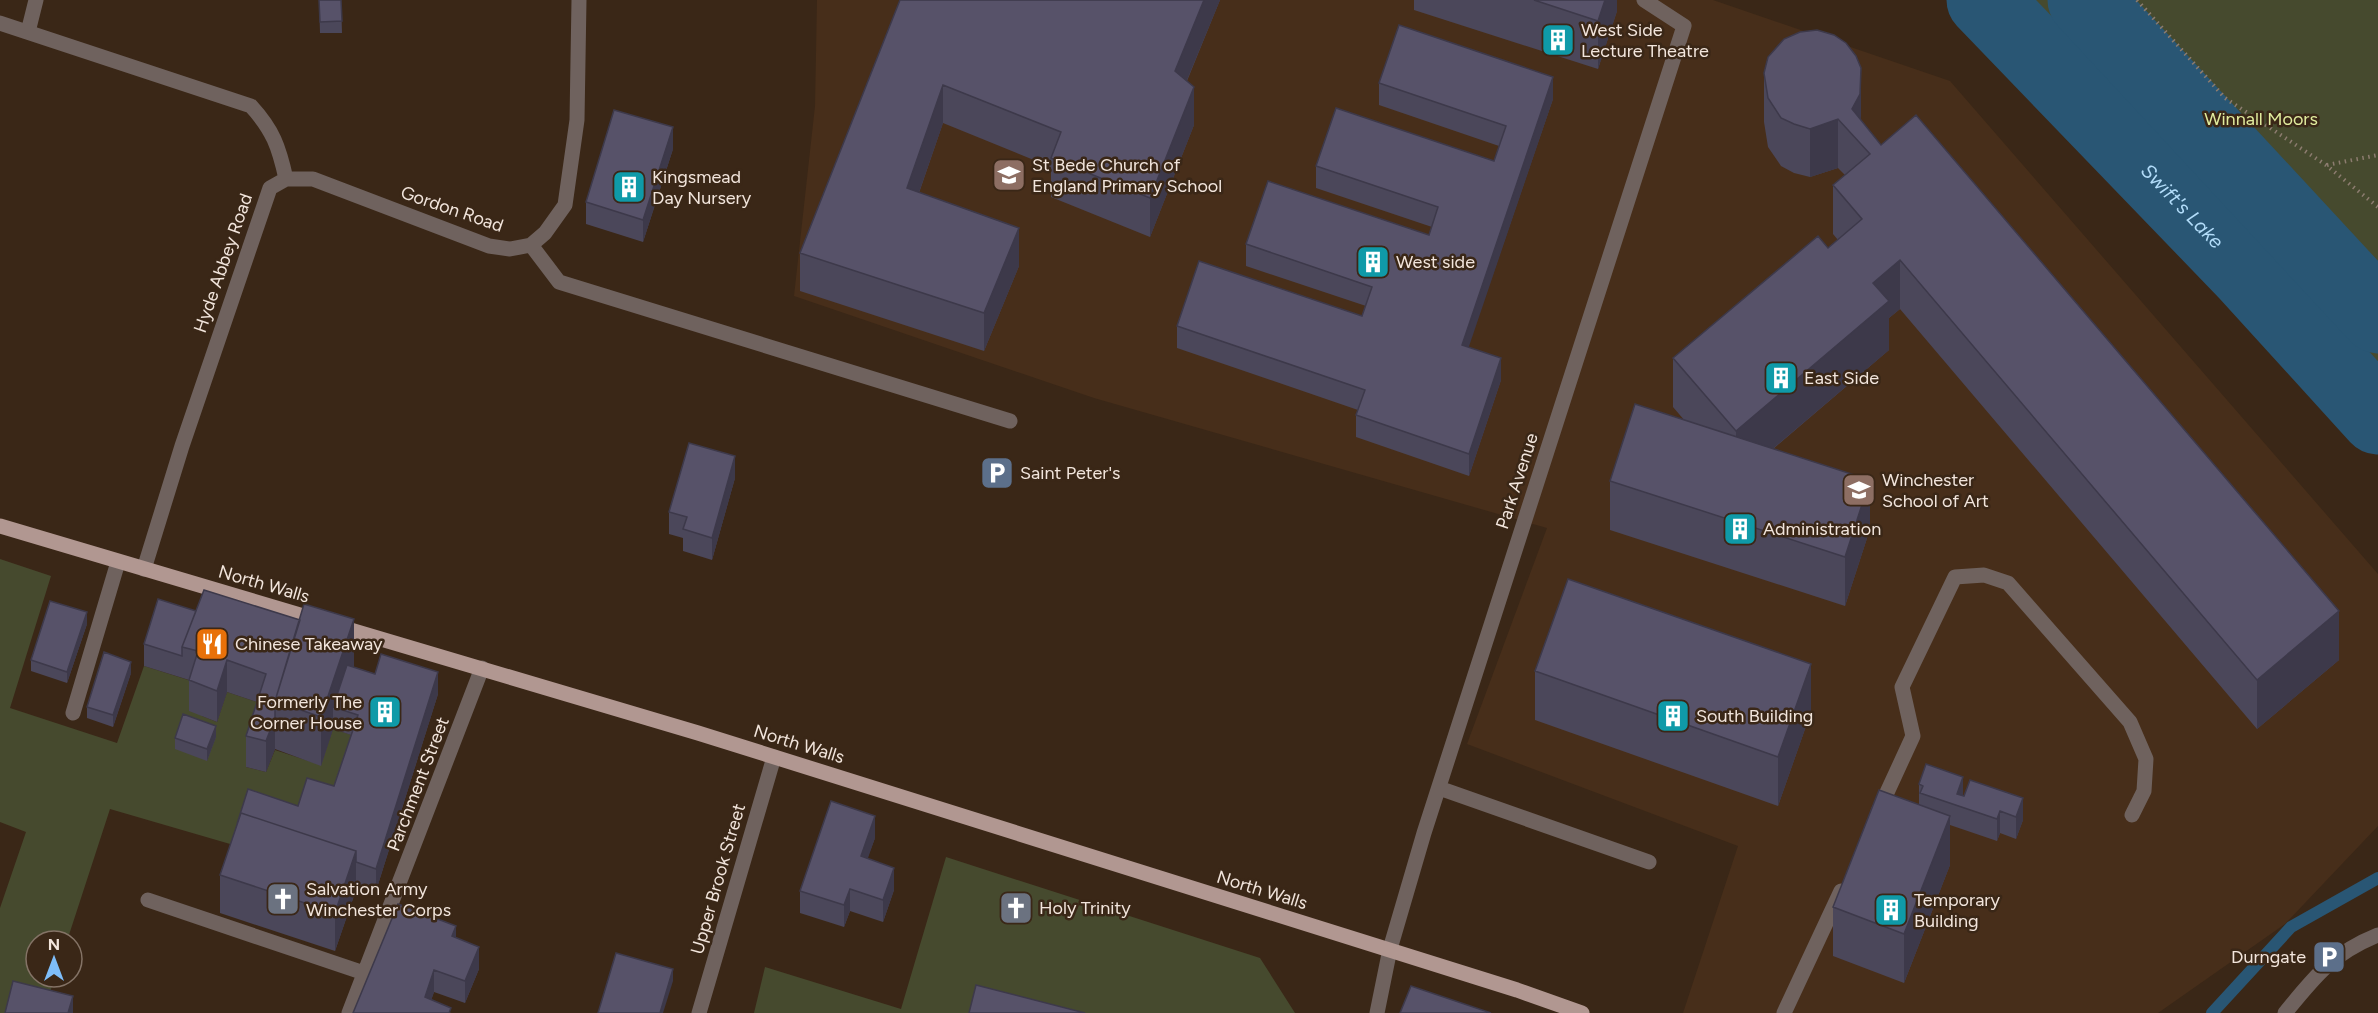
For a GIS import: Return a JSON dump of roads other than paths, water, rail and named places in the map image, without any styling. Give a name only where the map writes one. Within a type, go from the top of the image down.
[{"type":"main road","name":"North Walls","points":[[0,526],[774,757],[1390,949],[1582,1013]]},
{"type":"street","points":[[28,32],[36,0]]},
{"type":"street","points":[[579,0],[577,120],[565,205],[545,233],[531,245],[559,282],[1010,421]]},
{"type":"street","name":"Park Avenue","points":[[1377,1013],[1390,949],[1439,788],[1684,27],[1644,0]]},
{"type":"street","points":[[0,23],[251,106],[267,124],[275,138],[286,179]]},
{"type":"street","name":"Gordon Road","points":[[286,179],[314,179],[489,246],[510,249],[531,245]]},
{"type":"street","name":"Hyde Abbey Road","points":[[144,569],[264,200],[270,188],[286,179]]},
{"type":"street","points":[[73,713],[118,562]]},
{"type":"street","points":[[1874,822],[1913,736],[1902,687],[1955,577],[1984,575],[2008,583],[2130,722],[2146,759],[2144,791],[2132,815]]},
{"type":"street","name":"Parchment Street","points":[[349,1013],[367,974],[482,668]]},
{"type":"street","name":"Upper Brook Street","points":[[699,1013],[774,757]]},
{"type":"street","points":[[1439,788],[1649,862]]},
{"type":"street","points":[[1784,1013],[1849,875]]},
{"type":"street","points":[[148,900],[367,974]]},
{"type":"street","points":[[2285,1013],[2328,963],[2351,946],[2378,935]]},
{"type":"waterway","name":"Swift's Lake","points":[[1984,0],[2247,273],[2378,417]]},
{"type":"waterway","points":[[2085,0],[2378,316]]},
{"type":"waterway","points":[[2212,1013],[2291,927],[2378,878]]},
{"type":"place","name":"West Side Lecture Theatre","points":[[1558,40]]},
{"type":"place","name":"St Bede Church of England Primary School","points":[[1009,175]]},
{"type":"place","name":"Kingsmead Day Nursery","points":[[629,187]]},
{"type":"place","name":"West side","points":[[1373,262]]},
{"type":"place","name":"East Side","points":[[1781,378]]},
{"type":"place","name":"Saint Peter's","points":[[997,473]]},
{"type":"place","name":"Winchester School of Art","points":[[1859,490]]},
{"type":"place","name":"Administration","points":[[1740,529]]},
{"type":"place","name":"Chinese Takeaway","points":[[212,644]]},
{"type":"place","name":"Formerly The Corner House","points":[[385,712]]},
{"type":"place","name":"South Building","points":[[1673,716]]},
{"type":"place","name":"Salvation Army Winchester Corps","points":[[283,899]]},
{"type":"place","name":"Holy Trinity","points":[[1016,908]]},
{"type":"place","name":"Temporary Building","points":[[1891,910]]},
{"type":"place","name":"Durngate","points":[[2329,957]]},
{"type":"park label","name":"Winnall Moors","points":[[2261,119]]}]
